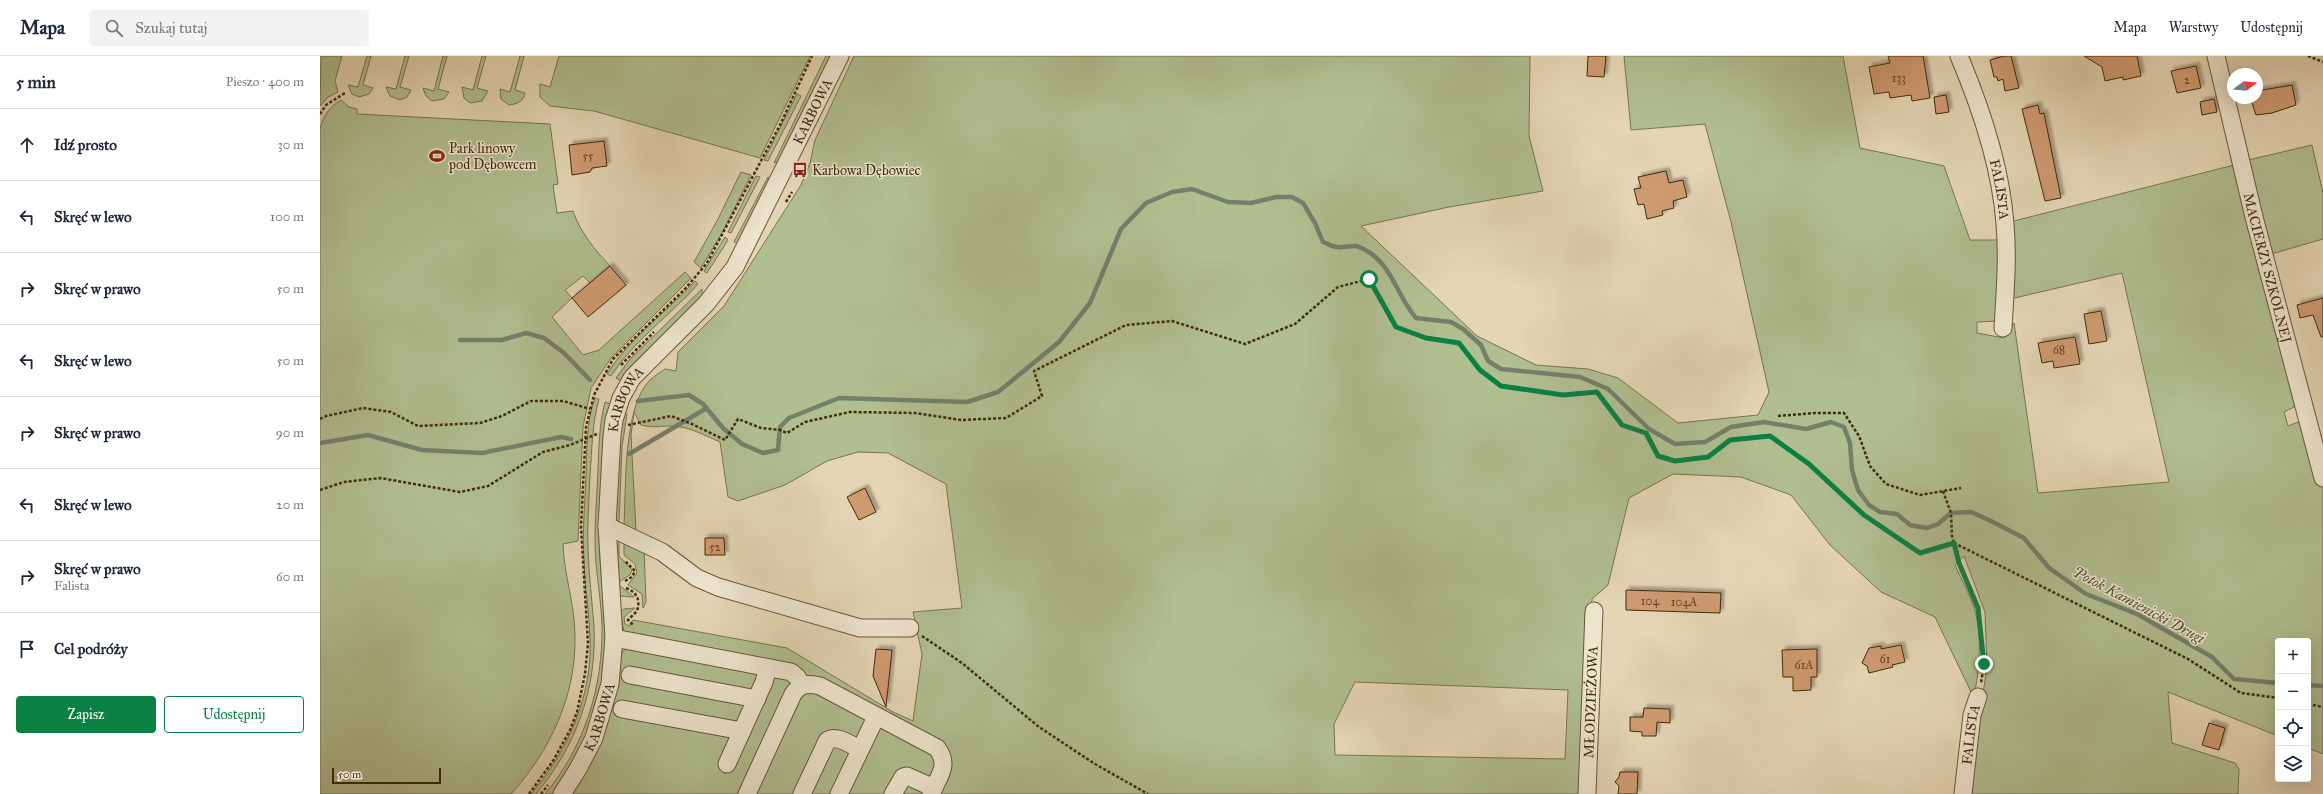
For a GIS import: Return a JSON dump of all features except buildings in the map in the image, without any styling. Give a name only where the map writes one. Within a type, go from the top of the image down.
[{"type":"street","name":"KARBOWA","points":[[556,788],[578,769],[601,720],[610,684],[614,638],[607,526],[614,420],[626,388],[644,364],[714,295],[735,267],[840,56]]},
{"type":"street","name":"FALISTA","points":[[1959,56],[1992,153],[2001,200],[2006,239],[2003,328]]},
{"type":"street","name":"MACIERZY SZKOLNEJ","points":[[2216,56],[2254,217],[2323,478]]},
{"type":"street","points":[[607,526],[662,552],[697,578],[718,586],[860,628],[910,628]]},
{"type":"street","name":"MŁODZIEŻOWA","points":[[1587,794],[1594,611]]},
{"type":"street","points":[[614,638],[791,672],[797,677],[802,685]]},
{"type":"street","points":[[727,764],[757,699],[768,668]]},
{"type":"street","points":[[630,675],[757,699]]},
{"type":"street","points":[[748,794],[793,694],[802,685],[810,683],[820,686],[937,748],[943,756],[944,765],[932,791],[907,776],[903,777],[893,794]]},
{"type":"street","name":"FALISTA","points":[[1963,794],[1972,715],[1978,697]]},
{"type":"street","points":[[622,709],[742,731]]},
{"type":"street","points":[[839,794],[859,749],[876,717]]},
{"type":"street","points":[[802,794],[827,741],[831,738],[836,738],[859,749]]},
{"type":"path","points":[[529,794],[553,760],[570,730],[577,712],[585,674],[588,629],[582,571],[581,527],[586,427],[590,408],[601,379],[613,359],[685,289],[707,264],[780,125],[812,56]]},
{"type":"path","points":[[2308,56],[2323,62]]},
{"type":"path","points":[[320,114],[326,105],[345,93]]},
{"type":"path","points":[[785,204],[794,186]]},
{"type":"path","points":[[627,425],[671,416],[692,424],[725,440],[738,419],[762,428],[780,430],[787,434],[806,422],[850,412],[915,413],[961,420],[1006,418],[1042,396],[1034,371],[1126,325],[1172,321],[1245,344],[1295,324],[1338,287],[1369,279],[1396,327],[1426,338],[1459,343],[1480,370],[1501,386],[1563,395],[1597,392],[1622,425],[1646,433],[1658,456],[1675,461],[1708,457],[1730,440],[1770,436],[1809,464],[1864,515],[1920,553],[1954,543],[2188,659],[2241,693],[2275,698]]},
{"type":"path","points":[[617,370],[626,358],[658,328]]},
{"type":"path","points":[[320,419],[326,416],[363,408],[391,412],[418,426],[480,423],[502,416],[531,401],[563,401],[590,408]]},
{"type":"path","points":[[1778,416],[1814,413],[1844,413],[1859,436],[1870,466],[1886,484],[1920,495],[1961,488]]},
{"type":"path","points":[[626,429],[629,419]]},
{"type":"path","points":[[596,442],[597,427]]},
{"type":"path","points":[[320,490],[344,482],[380,478],[460,492],[488,486],[543,452],[570,445],[596,434]]},
{"type":"path","name":"FALISTA","points":[[1943,491],[1951,513],[1954,543],[1959,563],[1978,608],[1984,664],[1978,697]]},
{"type":"path","points":[[623,558],[635,571],[632,577],[622,584],[636,593],[638,608],[628,620],[634,626],[641,628]]},
{"type":"path","points":[[910,628],[962,663],[1039,727],[1095,764],[1148,794]]},
{"type":"path","points":[[2311,705],[2323,707]]},
{"type":"path","points":[[541,794],[556,788]]},
{"type":"green space","points":[[321,56],[342,56],[335,81],[338,92],[328,97],[320,106]]},
{"type":"green space","points":[[367,56],[371,56],[363,85],[373,88],[369,94],[359,97],[352,94],[348,85],[358,87]]},
{"type":"green space","points":[[405,56],[409,56],[400,87],[411,90],[407,97],[400,100],[390,96],[386,87],[396,89]]},
{"type":"green space","points":[[443,56],[447,56],[438,89],[449,92],[444,99],[432,101],[426,96],[423,88],[434,91]]},
{"type":"green space","points":[[482,56],[486,56],[477,88],[488,91],[482,101],[470,103],[464,98],[462,87],[473,90]]},
{"type":"green space","points":[[520,56],[524,56],[515,90],[525,93],[520,102],[509,105],[501,99],[500,89],[510,92]]},
{"type":"green space","points":[[559,56],[810,56],[760,158],[594,111],[550,106],[540,97],[540,84],[550,87]]},
{"type":"green space","points":[[826,56],[832,56],[779,161],[774,163]]},
{"type":"green space","points":[[854,56],[1530,56],[1529,136],[1543,191],[1449,207],[1361,226],[1477,336],[1536,365],[1588,369],[1618,378],[1678,423],[1758,415],[1769,392],[1731,222],[1705,124],[1631,130],[1624,56],[1843,56],[1860,148],[1944,166],[1970,240],[2002,240],[1999,321],[1977,322],[1977,333],[2004,338],[2014,323],[2038,493],[2169,482],[2122,273],[2010,299],[2010,222],[2238,164],[2296,390],[2294,407],[2284,412],[2288,426],[2298,422],[2305,423],[2323,489],[2323,754],[2311,749],[2311,638],[2275,638],[2275,735],[2168,692],[2172,743],[2235,763],[2239,769],[2238,794],[1968,794],[1987,667],[1985,612],[1964,556],[1955,565],[1970,596],[1977,618],[1979,664],[1974,698],[1935,617],[1881,592],[1830,545],[1791,495],[1741,477],[1673,474],[1629,498],[1608,585],[1592,599],[1583,757],[1584,794],[571,794],[620,656],[627,646],[620,612],[624,609],[635,608],[624,617],[625,624],[629,626],[633,620],[787,648],[893,712],[913,721],[922,654],[913,612],[962,608],[946,484],[888,453],[858,452],[827,461],[785,485],[738,501],[728,497],[720,442],[678,426],[641,425],[634,412],[641,392],[653,377],[665,369],[676,371],[678,352],[724,306],[801,185],[810,163],[815,140]],"holes":[[[1355,682],[1568,690],[1565,759],[1335,755],[1334,724]]]},
{"type":"green space","points":[[797,94],[801,96],[768,161],[764,160]]},
{"type":"green space","points":[[341,100],[349,107],[357,109],[357,114],[550,124],[558,184],[553,185],[557,213],[573,211],[588,240],[610,266],[590,283],[583,276],[565,290],[572,298],[552,317],[583,355],[599,350],[685,272],[691,278],[611,358],[591,388],[583,427],[578,541],[563,544],[565,567],[575,625],[574,659],[571,680],[558,722],[549,741],[538,760],[511,794],[320,794],[320,128],[323,119],[328,112]]},
{"type":"green space","points":[[2312,145],[2323,193],[2323,239],[2268,255],[2244,161]]},
{"type":"green space","points":[[741,172],[751,175],[723,231],[701,268],[694,262],[717,221]]},
{"type":"green space","points":[[756,176],[760,177],[731,233],[728,232]]},
{"type":"green space","points":[[768,177],[769,182],[739,245],[734,242]]},
{"type":"green space","points":[[725,237],[728,240],[707,273],[704,271]]},
{"type":"green space","points":[[695,281],[698,284],[687,296],[630,351],[611,376],[607,374],[626,348]]},
{"type":"green space","points":[[702,289],[702,297],[687,313],[638,359],[621,381],[616,378],[630,359]]},
{"type":"green space","points":[[595,398],[599,399],[593,437],[588,531],[589,569],[594,626],[592,672],[588,694],[573,736],[550,776],[536,794],[531,794],[554,763],[564,746],[579,711],[585,692],[590,642],[583,550],[583,528],[588,436],[590,417]]},
{"type":"green space","points":[[605,402],[610,404],[604,440],[599,540],[606,625],[604,670],[594,714],[586,736],[565,776],[552,794],[545,794],[559,776],[581,736],[589,715],[599,671],[602,625],[595,552],[595,532],[600,436]]},
{"type":"green space","points":[[634,412],[631,435],[636,531],[624,525],[626,470],[630,428]]},
{"type":"green space","points":[[624,413],[627,414],[622,447],[619,522],[615,521],[621,427]]},
{"type":"green space","points":[[619,537],[619,556],[632,570],[630,575],[620,581],[619,585],[634,597],[619,596],[615,538]]},
{"type":"green space","points":[[624,538],[644,548],[646,602],[643,608],[642,594],[628,585],[637,573],[635,564],[624,555]]},
{"type":"waterway","name":"Potok Kamienicki Drugi","points":[[638,401],[689,395],[703,404],[723,428],[742,444],[763,453],[778,450],[780,427],[789,418],[839,398],[967,402],[998,392],[1059,342],[1090,303],[1121,229],[1146,203],[1172,192],[1192,189],[1228,202],[1251,203],[1276,197],[1292,197],[1303,203],[1315,223],[1323,242],[1336,247],[1357,246],[1370,253],[1379,260],[1386,269],[1409,309],[1416,318],[1451,322],[1463,329],[1481,345],[1488,361],[1501,369],[1580,377],[1608,389],[1649,429],[1675,444],[1705,442],[1731,427],[1764,422],[1806,429],[1831,422],[1844,427],[1850,443],[1852,470],[1858,490],[1869,505],[1880,512],[1897,514],[1910,525],[1927,528],[1938,524],[1951,513],[1971,512],[2024,538],[2049,568],[2086,594],[2137,614],[2212,657],[2234,679],[2275,683]]},
{"type":"waterway","name":"Potok Kamienicki Drugi","points":[[460,340],[502,340],[526,333],[544,338],[564,353],[590,380]]},
{"type":"waterway","points":[[629,454],[707,408]]},
{"type":"waterway","points":[[320,443],[368,435],[422,450],[482,453],[561,437],[571,439]]},
{"type":"waterway","name":"Potok Kamienicki Drugi","points":[[2311,685],[2323,686]]},
{"type":"place","name":"Park linowy pod Dębowcem","points":[[437,156]]},
{"type":"place","name":"Karbowa Dębowiec","points":[[800,170]]},
{"type":"route","points":[[1369,279],[1396,327],[1426,338],[1459,343],[1480,370],[1501,386],[1563,395],[1597,392],[1622,425],[1646,433],[1658,456],[1675,461],[1708,457],[1730,440],[1770,436],[1809,464],[1864,515],[1920,553],[1954,543],[1959,563],[1978,608],[1984,664]]}]
